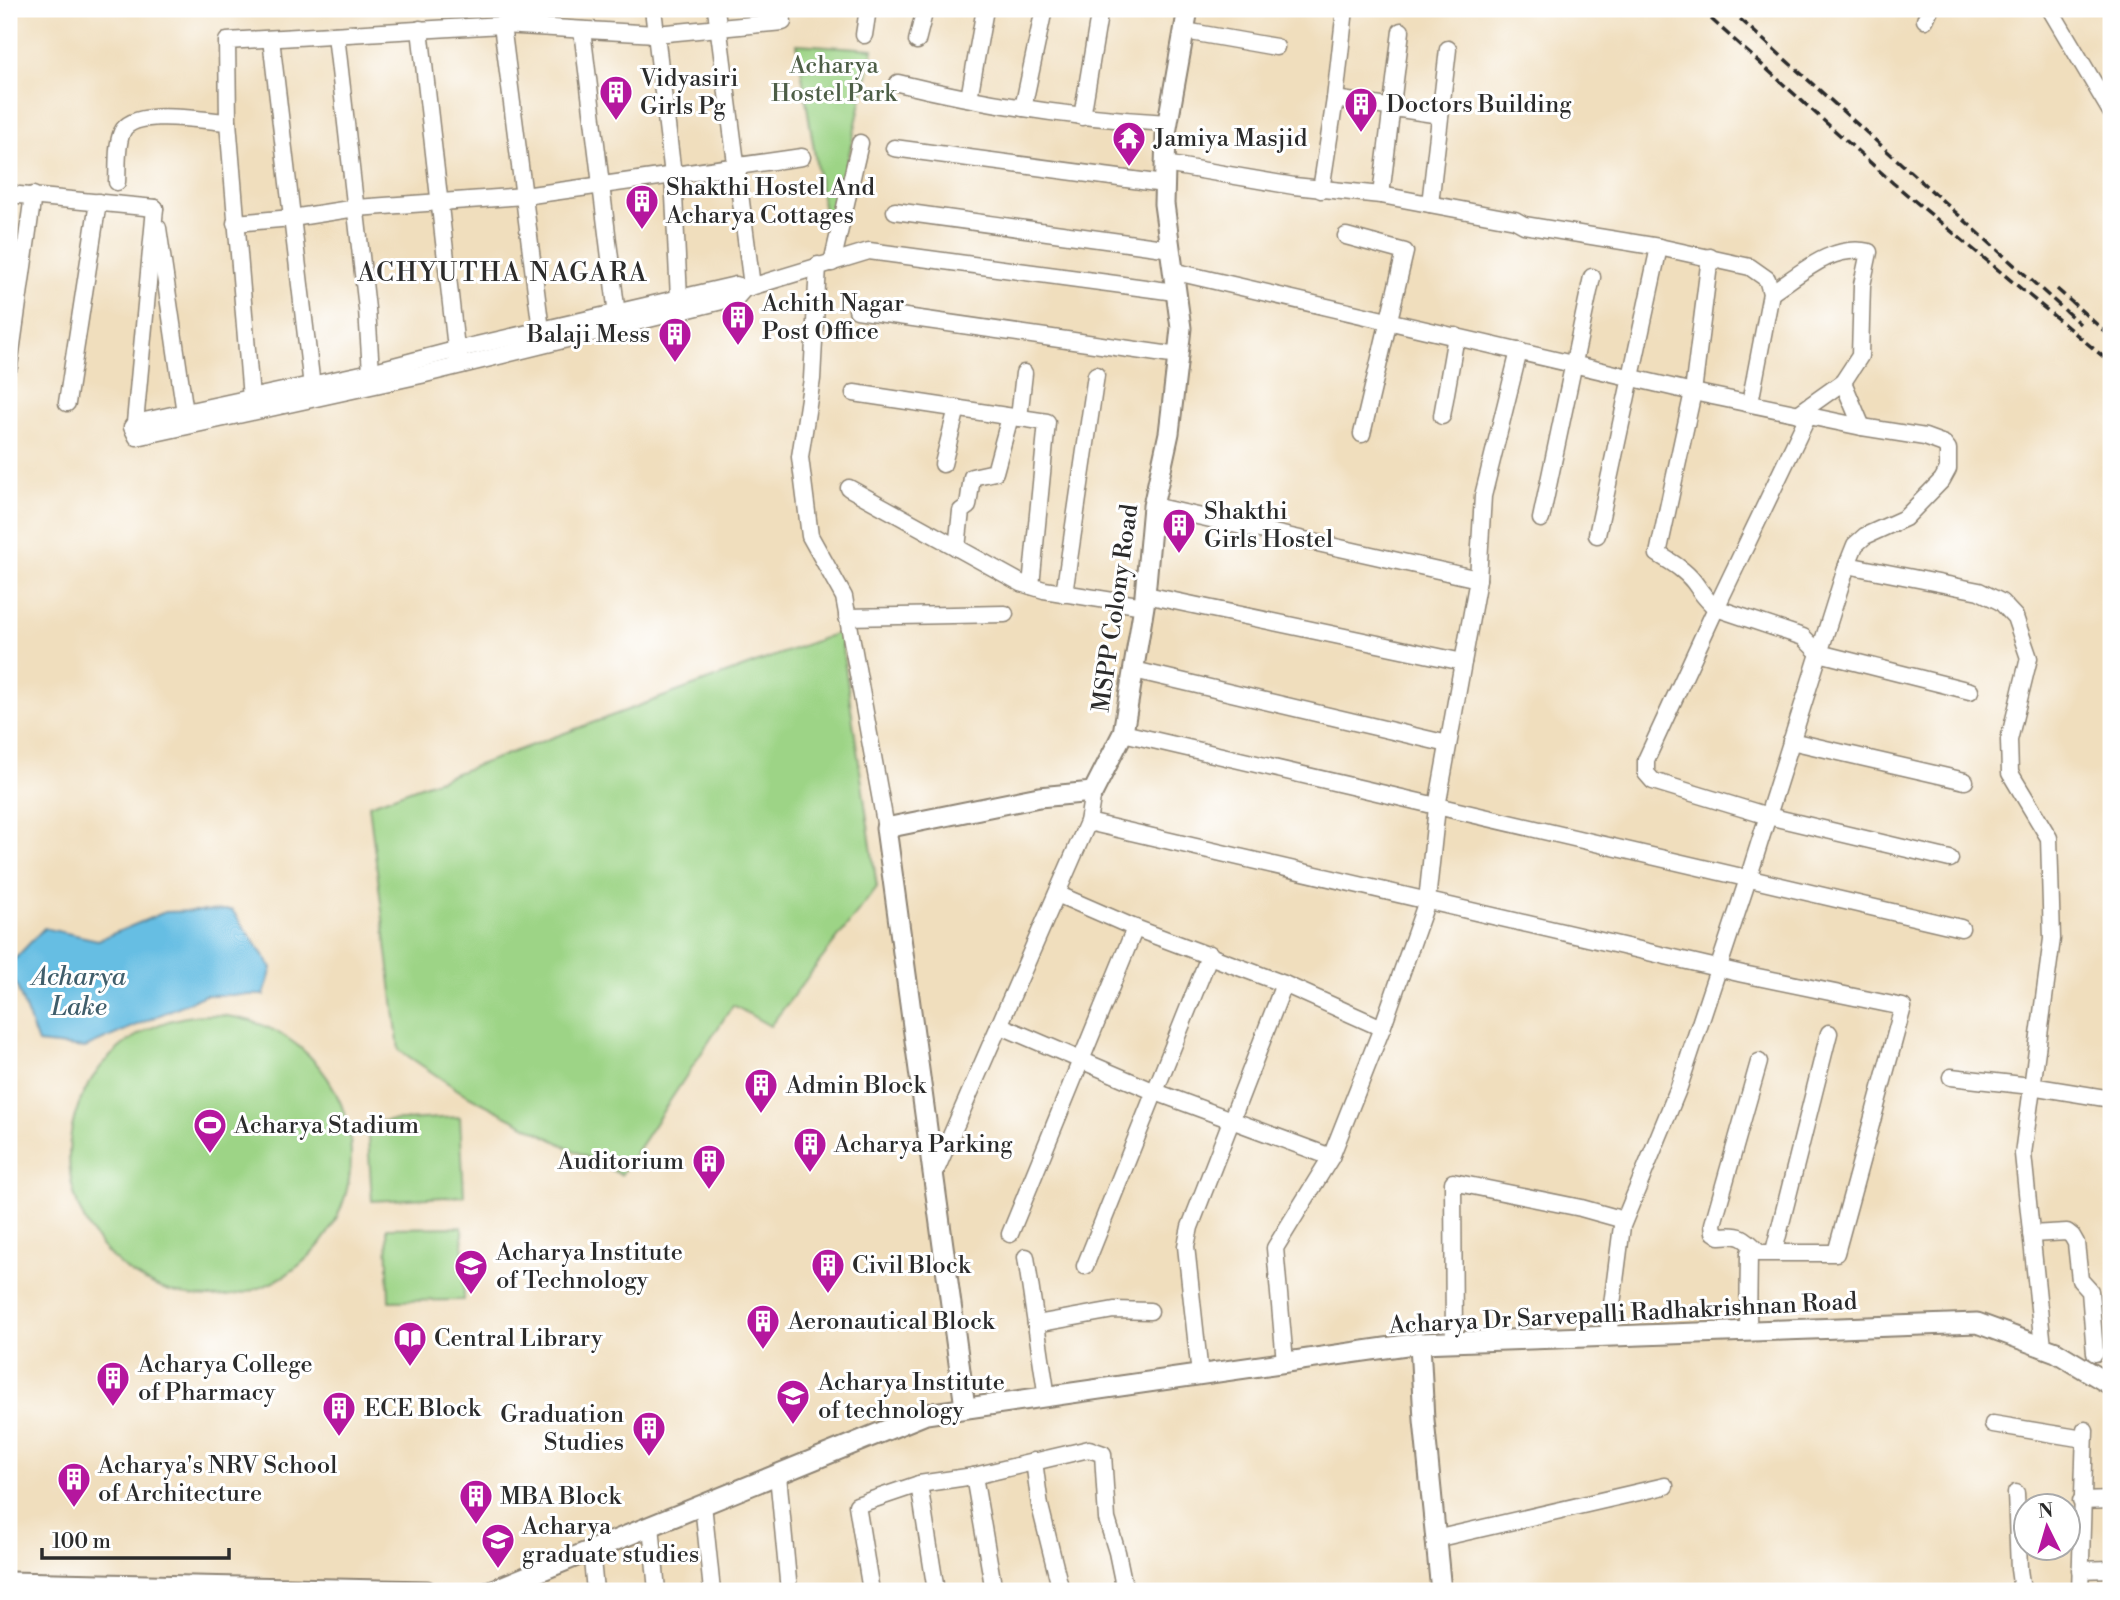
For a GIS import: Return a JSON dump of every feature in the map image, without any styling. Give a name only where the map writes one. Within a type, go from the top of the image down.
[{"type":"street","points":[[653,9],[673,175],[679,299]]},
{"type":"street","points":[[716,9],[748,288]]},
{"type":"street","points":[[251,398],[228,122],[227,41],[502,25],[656,34],[783,22],[781,9]]},
{"type":"street","points":[[864,35],[868,9]]},
{"type":"street","points":[[917,41],[925,9]]},
{"type":"street","points":[[969,98],[985,9]]},
{"type":"street","points":[[1023,108],[1044,9]]},
{"type":"street","points":[[1082,117],[1100,9]]},
{"type":"street","name":"MSPP Colony Road","points":[[932,1179],[1088,822],[1094,792],[1123,733],[1145,601],[1153,506],[1168,433],[1181,328],[1164,204],[1168,123],[1188,9]]},
{"type":"street","points":[[1321,190],[1345,9]]},
{"type":"street","points":[[2050,9],[2111,112]]},
{"type":"street","points":[[502,25],[541,330]]},
{"type":"street","points":[[420,29],[457,358]]},
{"type":"street","points":[[582,30],[617,319]]},
{"type":"street","points":[[1185,31],[1276,47]]},
{"type":"street","points":[[1381,195],[1401,31]]},
{"type":"street","points":[[336,35],[367,309],[371,372]]},
{"type":"street","points":[[271,39],[312,392]]},
{"type":"street","points":[[1430,204],[1448,49]]},
{"type":"street","points":[[898,83],[1082,117],[1168,123]]},
{"type":"street","points":[[1335,99],[1440,115]]},
{"type":"street","points":[[117,182],[122,132],[129,122],[145,117],[228,122]]},
{"type":"street","points":[[860,143],[825,264],[800,457],[810,536],[844,597],[886,828],[965,1407]]},
{"type":"street","points":[[894,148],[1381,195],[1515,220],[1524,225],[1659,247],[1750,267],[1767,279],[1771,293],[1750,403]]},
{"type":"street","points":[[235,223],[356,208],[524,196],[802,157]]},
{"type":"street","points":[[9,194],[155,208]]},
{"type":"street","points":[[9,367],[33,195]]},
{"type":"street","points":[[66,403],[98,202]]},
{"type":"street","points":[[155,208],[135,423],[188,419],[312,392],[617,319],[679,299],[736,285],[748,288]]},
{"type":"street","points":[[155,208],[188,419]]},
{"type":"street","points":[[895,212],[1171,249]]},
{"type":"street","points":[[1346,236],[1405,252],[1362,434]]},
{"type":"street","points":[[1597,536],[1659,247]]},
{"type":"street","points":[[1771,293],[1828,255],[1862,250],[1869,252],[1862,285],[1860,356],[1843,382],[1803,415],[1646,760],[1646,773],[1653,781],[1768,816],[1950,859]]},
{"type":"street","points":[[188,419],[251,398],[312,392],[371,372],[457,358],[541,330],[737,297],[748,288],[869,251],[1175,292]]},
{"type":"street","points":[[1710,257],[1693,392],[1658,554],[1682,569],[1696,584],[1701,596],[1716,608],[1803,637],[1819,653],[1970,691]]},
{"type":"street","points":[[1172,271],[1693,392],[1862,427],[1925,437],[1944,444],[1948,449],[1948,469],[1942,480],[1905,518],[1865,536],[1855,545],[1847,565],[1679,1087],[1624,1220],[1608,1335]]},
{"type":"street","points":[[1541,519],[1592,277]]},
{"type":"street","points":[[857,310],[1178,356]]},
{"type":"street","points":[[1441,416],[1456,336]]},
{"type":"street","points":[[1285,1362],[1275,1248],[1331,1157],[1382,1028],[1427,901],[1437,807],[1478,579],[1483,496],[1519,351]]},
{"type":"street","points":[[957,548],[961,511],[968,506],[972,477],[995,472],[1015,417],[1024,373]]},
{"type":"street","points":[[1064,594],[1096,375]]},
{"type":"street","points":[[1843,382],[1862,427]]},
{"type":"street","points":[[854,393],[1047,422],[1031,586]]},
{"type":"street","points":[[943,464],[957,408]]},
{"type":"street","points":[[849,488],[1031,586],[1064,594],[1145,601],[1463,662]]},
{"type":"street","points":[[1153,506],[1478,579]]},
{"type":"street","points":[[1847,565],[1979,591],[2001,602],[2015,617],[2029,658],[2009,740],[2010,773],[2049,838],[2052,939],[2023,1154],[2043,1347]]},
{"type":"street","points":[[847,617],[1005,614]]},
{"type":"street","points":[[1134,670],[1448,744]]},
{"type":"street","points":[[1123,733],[1961,928]]},
{"type":"street","points":[[1791,741],[1965,781]]},
{"type":"street","points":[[886,828],[1039,797],[1094,792]]},
{"type":"street","points":[[1088,822],[1717,968],[1903,1007],[1836,1252],[1749,1253],[1748,1330]]},
{"type":"street","points":[[1057,894],[1135,928],[1284,984],[1382,1028]]},
{"type":"street","points":[[1010,1234],[1135,928]]},
{"type":"street","points":[[1085,1266],[1210,954]]},
{"type":"street","points":[[1200,1375],[1186,1246],[1190,1227],[1284,984]]},
{"type":"street","points":[[999,1025],[1153,1091],[1331,1157]]},
{"type":"street","points":[[1766,1252],[1829,1033]]},
{"type":"street","points":[[1759,1062],[1713,1224],[1714,1232],[1720,1236],[1734,1235],[1745,1238],[1766,1252]]},
{"type":"street","points":[[1951,1077],[2111,1098]]},
{"type":"street","points":[[1454,1341],[1452,1182],[1581,1208],[1624,1220]]},
{"type":"street","points":[[2031,1234],[2067,1232],[2076,1243],[2080,1280],[2090,1291],[2095,1353]]},
{"type":"street","points":[[1026,1257],[1047,1398]]},
{"type":"street","points":[[1036,1324],[1114,1310],[1150,1311]]},
{"type":"street","name":"Acharya Dr Sarvepalli Radhakrishnan Road","points":[[491,1591],[531,1583],[591,1549],[926,1414],[1420,1343],[1977,1323],[2043,1347],[2111,1385]]},
{"type":"street","points":[[1420,1343],[1424,1420],[1441,1591]]},
{"type":"street","points":[[1993,1424],[2084,1434],[2081,1492]]},
{"type":"street","points":[[871,1591],[857,1505],[919,1485],[974,1476],[1088,1449],[1103,1454],[1107,1519],[1125,1591]]},
{"type":"street","points":[[1034,1461],[1040,1506],[1061,1591]]},
{"type":"street","points":[[778,1475],[789,1591]]},
{"type":"street","points":[[974,1476],[995,1591]]},
{"type":"street","points":[[919,1485],[936,1591]]},
{"type":"street","points":[[1435,1539],[1665,1486]]},
{"type":"street","points":[[2082,1501],[2111,1500]]},
{"type":"street","points":[[704,1503],[712,1591]]},
{"type":"street","points":[[651,1525],[657,1591]]},
{"type":"street","points":[[591,1549],[595,1591]]},
{"type":"street","points":[[2020,1562],[2022,1591]]},
{"type":"street","points":[[2080,1562],[2080,1591]]},
{"type":"street","points":[[2080,1570],[2111,1569]]},
{"type":"street","points":[[9,1582],[208,1590],[427,1591]]},
{"type":"green space","name":"Acharya Hostel Park","points":[[797,44],[873,49],[829,243]]},
{"type":"green space","points":[[840,632],[877,887],[770,1026],[733,1005],[621,1175],[461,1092],[399,1050],[369,805]]},
{"type":"green space","name":"Acharya Stadium","points":[[196,1015],[224,1015],[277,1031],[310,1056],[335,1089],[345,1115],[351,1156],[345,1197],[335,1223],[310,1256],[277,1281],[251,1291],[224,1297],[196,1297],[143,1281],[120,1265],[101,1246],[85,1223],[75,1197],[69,1170],[69,1142],[85,1089],[101,1066],[120,1047],[143,1031],[169,1021]]},
{"type":"green space","points":[[460,1117],[464,1196],[372,1201],[367,1122]]},
{"type":"green space","points":[[462,1227],[464,1300],[389,1301],[387,1228]]},
{"type":"water","name":"Acharya Lake","points":[[232,910],[272,968],[264,995],[205,995],[85,1048],[38,1043],[9,965],[44,928],[98,940],[165,912]]},
{"type":"railway","points":[[1700,9],[1893,183],[2111,363]]},
{"type":"railway","points":[[1729,9],[2080,324]]},
{"type":"railway","points":[[2057,289],[2111,337]]},
{"type":"place","name":"Vidyasiri Girls Pg","points":[[616,122]]},
{"type":"place","name":"Doctors Building","points":[[1361,134]]},
{"type":"place","name":"Jamiya Masjid","points":[[1129,168]]},
{"type":"place","name":"Shakthi Hostel And Acharya Cottages","points":[[642,231]]},
{"type":"place","name":"Achith Nagar Post Office","points":[[738,347]]},
{"type":"place","name":"Balaji Mess","points":[[675,364]]},
{"type":"place","name":"Shakthi Girls Hostel","points":[[1179,555]]},
{"type":"place","name":"Admin Block","points":[[761,1115]]},
{"type":"place","name":"Acharya Stadium","points":[[210,1155]]},
{"type":"place","name":"Acharya Parking","points":[[810,1174]]},
{"type":"place","name":"Auditorium","points":[[709,1191]]},
{"type":"place","name":"Civil Block","points":[[828,1295]]},
{"type":"place","name":"Acharya Institute of Technology","points":[[471,1296]]},
{"type":"place","name":"Aeronautical Block","points":[[763,1351]]},
{"type":"place","name":"Central Library","points":[[410,1368]]},
{"type":"place","name":"Acharya College of Pharmacy","points":[[113,1408]]},
{"type":"place","name":"Acharya Institute of technology","points":[[793,1426]]},
{"type":"place","name":"ECE Block","points":[[339,1438]]},
{"type":"place","name":"Graduation Studies","points":[[649,1458]]},
{"type":"place","name":"Acharya's NRV School of Architecture","points":[[74,1509]]},
{"type":"place","name":"MBA Block","points":[[476,1526]]},
{"type":"place","name":"Acharya graduate studies","points":[[498,1570]]},
{"type":"district","name":"ACHYUTHA NAGARA","points":[[503,272]]}]
